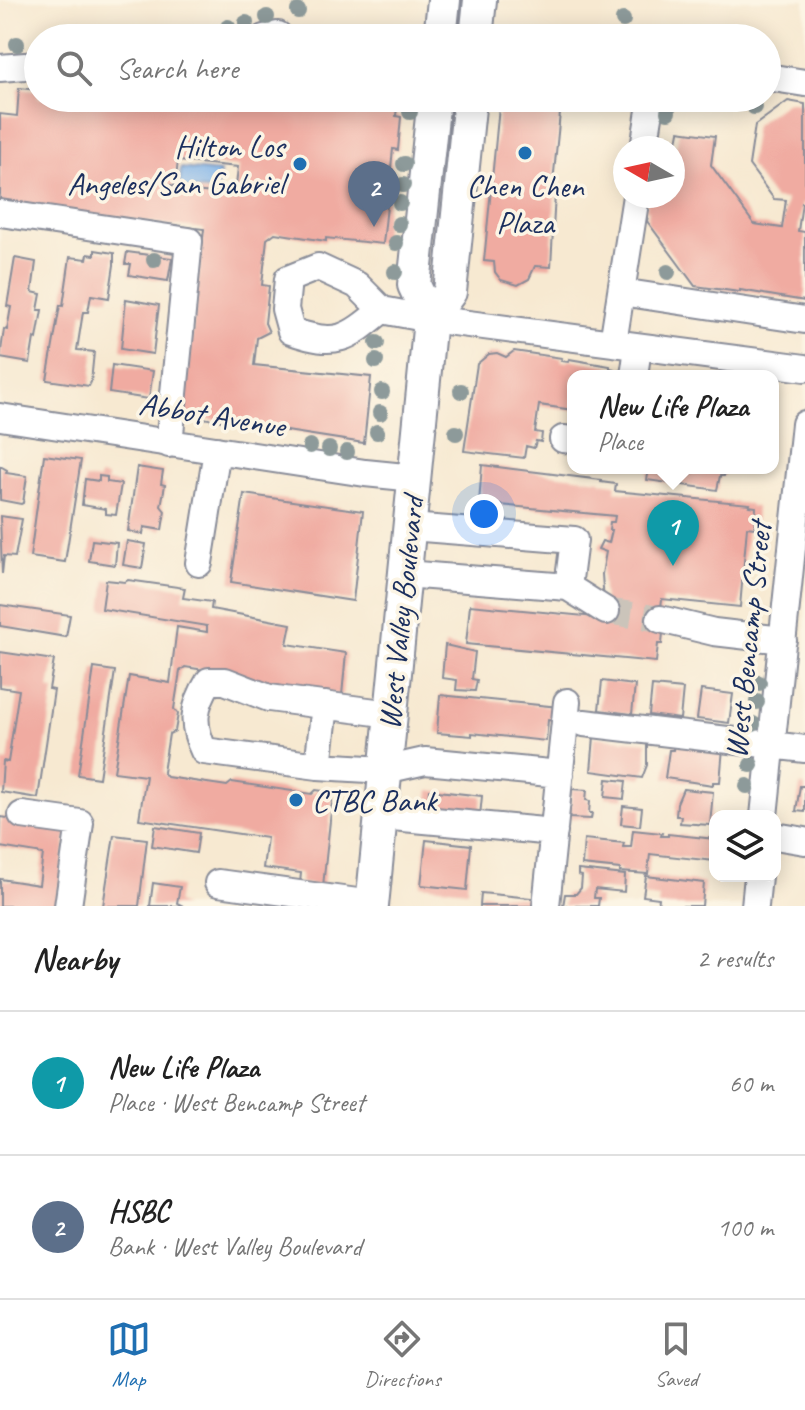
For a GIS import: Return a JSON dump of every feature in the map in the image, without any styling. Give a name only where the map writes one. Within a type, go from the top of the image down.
[{"type":"main road","points":[[441,24],[444,0]]},
{"type":"main road","points":[[480,0],[481,24]]},
{"type":"main road","name":"West Valley Boulevard","points":[[372,905],[430,319],[414,285],[433,112]]},
{"type":"main road","name":"West Valley Boulevard","points":[[430,319],[450,292],[469,112]]},
{"type":"street","points":[[0,68],[24,66]]},
{"type":"street","points":[[781,79],[805,83]]},
{"type":"street","points":[[646,136],[650,112]]},
{"type":"street","points":[[632,370],[625,346],[621,292],[634,208]]},
{"type":"street","points":[[0,213],[189,241],[169,444]]},
{"type":"street","points":[[621,292],[805,320]]},
{"type":"street","points":[[382,310],[625,346],[805,368]]},
{"type":"street","name":"Abbot Avenue","points":[[0,417],[415,478]]},
{"type":"street","name":"West Bencamp Street","points":[[765,810],[805,424]]},
{"type":"street","points":[[199,563],[217,450]]},
{"type":"street","points":[[410,527],[574,540],[568,587]]},
{"type":"street","points":[[405,574],[568,587],[606,611]]},
{"type":"street","points":[[660,619],[714,632],[783,640]]},
{"type":"street","points":[[391,714],[269,698],[225,681],[209,681],[199,697],[194,729],[204,751],[318,766],[385,770],[425,761],[560,774]]},
{"type":"street","points":[[546,906],[567,702]]},
{"type":"street","points":[[318,766],[325,705]]},
{"type":"street","points":[[584,723],[805,749]]},
{"type":"street","points":[[22,815],[80,823],[68,906]]},
{"type":"street","points":[[381,816],[554,832]]},
{"type":"street","points":[[781,837],[805,841]]},
{"type":"street","points":[[755,906],[757,882]]},
{"type":"street","points":[[218,883],[372,905]]},
{"type":"water","points":[[181,168],[220,172],[217,191],[179,188]]},
{"type":"building","points":[[19,88],[24,89],[24,112],[396,112],[396,116],[401,117],[398,150],[393,149],[383,244],[326,238],[326,241],[275,233],[267,239],[262,285],[269,286],[265,323],[269,332],[257,338],[254,365],[371,377],[364,443],[183,415],[204,229],[0,204],[0,114],[17,116]],"holes":[[[178,161],[238,167],[235,195],[171,189],[171,185],[175,186]]]},
{"type":"building","points":[[788,101],[805,104],[805,203],[802,203],[798,231],[805,232],[805,301],[695,286],[647,221],[649,210],[646,208],[685,208],[685,136],[678,136],[679,131],[715,136],[711,165],[754,224],[782,228],[786,200],[774,199],[749,165],[755,125],[773,112],[781,112],[781,106]]},
{"type":"building","name":"Chen Chen Plaza","points":[[499,112],[560,113],[552,193],[555,193],[551,267],[535,266],[529,279],[518,285],[501,280],[495,272],[494,262],[484,261]]},
{"type":"building","points":[[95,250],[114,253],[114,265],[109,298],[91,295],[88,312],[83,312],[77,350],[94,352],[91,382],[89,386],[47,380],[70,257],[87,259],[88,254],[95,255]]},
{"type":"building","points":[[127,252],[172,258],[168,281],[129,275],[131,264],[125,264]]},
{"type":"building","points":[[15,258],[36,262],[32,292],[41,294],[38,310],[42,310],[30,363],[0,358],[11,307],[7,306]]},
{"type":"building","points":[[126,299],[159,305],[153,354],[121,349]]},
{"type":"building","points":[[514,351],[614,369],[567,370],[567,409],[539,405],[535,432],[542,433],[541,442],[536,441],[534,448],[526,446],[524,458],[464,451],[477,364],[489,354],[506,357]]},
{"type":"building","points":[[112,365],[153,371],[149,399],[109,393]]},
{"type":"building","points":[[44,455],[81,460],[65,562],[30,557]]},
{"type":"building","points":[[482,465],[601,480],[616,484],[615,491],[756,507],[755,528],[747,527],[740,607],[662,599],[658,632],[663,632],[662,644],[658,644],[656,662],[466,644],[470,605],[605,618],[602,574],[606,552],[598,549],[602,541],[609,543],[610,522],[614,522],[615,516],[479,503]]},
{"type":"building","points":[[0,466],[7,470],[6,473],[27,476],[23,503],[0,500]]},
{"type":"building","points":[[137,467],[163,471],[161,484],[165,485],[161,506],[165,511],[162,530],[144,527],[143,534],[128,531]]},
{"type":"building","points":[[648,474],[724,474],[720,476],[717,490],[647,480]]},
{"type":"building","points":[[99,476],[107,477],[107,482],[121,484],[116,515],[106,514],[106,509],[82,505],[85,479],[99,481]]},
{"type":"building","points":[[244,494],[363,511],[353,601],[231,582]]},
{"type":"building","points":[[0,516],[22,519],[15,557],[4,556],[2,574]]},
{"type":"building","points":[[92,540],[117,543],[115,565],[89,561]]},
{"type":"building","points":[[127,541],[146,544],[142,568],[123,565]]},
{"type":"building","points":[[106,580],[185,588],[183,598],[212,602],[211,609],[291,624],[287,644],[346,653],[342,695],[248,681],[244,676],[185,667],[180,671],[174,709],[178,714],[175,731],[169,734],[163,772],[167,777],[227,786],[232,782],[312,794],[316,790],[330,792],[332,802],[323,886],[300,883],[301,873],[263,868],[267,838],[139,819],[146,776],[114,772],[129,676],[170,683],[177,627],[207,632],[207,626],[102,609]]},
{"type":"building","points":[[0,605],[70,615],[66,637],[0,626]]},
{"type":"building","points":[[445,645],[475,652],[472,679],[477,680],[475,691],[456,690],[457,680],[442,678]]},
{"type":"building","points":[[0,652],[54,660],[49,689],[54,690],[38,798],[1,792],[3,761],[8,762],[19,690],[0,687]]},
{"type":"building","points":[[94,668],[115,671],[99,778],[78,775]]},
{"type":"building","points":[[602,681],[635,685],[632,714],[599,710]]},
{"type":"building","points":[[652,686],[683,689],[680,719],[649,715]]},
{"type":"building","points":[[701,690],[733,694],[729,723],[697,719]]},
{"type":"building","points":[[440,695],[559,707],[557,721],[548,720],[546,741],[472,733],[472,736],[437,733]]},
{"type":"building","points":[[594,737],[647,742],[647,765],[642,778],[591,771]]},
{"type":"building","points":[[674,744],[723,748],[720,782],[713,782],[713,785],[665,778],[669,750],[673,750]]},
{"type":"building","points":[[607,779],[626,781],[624,799],[605,797]]},
{"type":"building","points":[[800,786],[805,786],[805,812],[796,811]]},
{"type":"building","points":[[572,789],[587,790],[591,819],[569,818]]},
{"type":"building","points":[[683,789],[713,792],[709,825],[680,823],[681,816],[676,816]]},
{"type":"building","points":[[429,790],[482,796],[480,816],[427,811]]},
{"type":"building","points":[[623,806],[642,808],[640,826],[621,824]]},
{"type":"building","points":[[1,817],[68,827],[56,906],[0,906],[0,879],[39,885],[43,854],[0,847]]},
{"type":"building","points":[[155,826],[199,833],[196,853],[152,846]]},
{"type":"building","points":[[633,830],[662,833],[661,836],[709,838],[709,860],[650,854],[648,874],[582,865],[584,839],[624,843],[623,847],[631,847]]},
{"type":"building","points":[[114,835],[147,839],[139,906],[103,906]]},
{"type":"building","points":[[426,840],[471,845],[467,890],[421,885]]},
{"type":"building","points":[[578,870],[625,875],[624,892],[595,889],[594,898],[599,898],[598,906],[563,906],[565,894],[576,894],[581,888],[582,876],[578,875]]},
{"type":"building","points":[[646,876],[704,883],[702,906],[658,906],[659,898],[643,896]]},
{"type":"building","points":[[153,883],[180,887],[177,903],[183,906],[150,906]]},
{"type":"building","points":[[481,893],[540,899],[539,906],[480,906]]},
{"type":"tunnel","points":[[606,611],[660,619]]},
{"type":"place","name":"Chen Chen Plaza","points":[[525,153]]},
{"type":"place","name":"Hilton Los Angeles/San Gabriel","points":[[300,164]]},
{"type":"place","name":"HSBC","points":[[374,227]]},
{"type":"place","name":"New Life Plaza","points":[[673,566]]},
{"type":"place","name":"CTBC Bank","points":[[296,800]]}]
